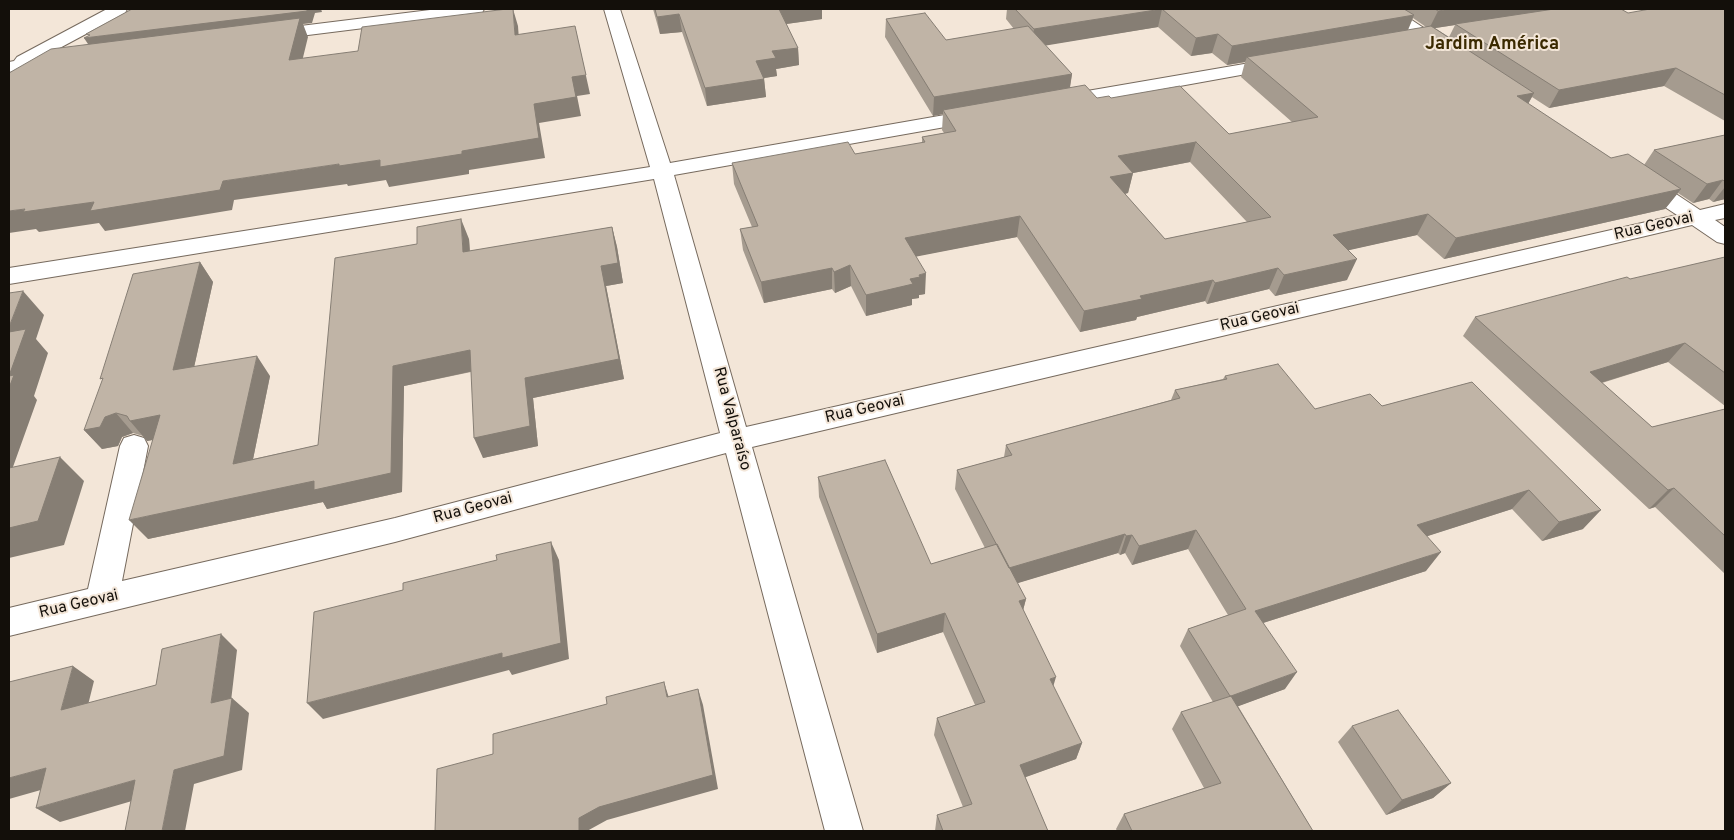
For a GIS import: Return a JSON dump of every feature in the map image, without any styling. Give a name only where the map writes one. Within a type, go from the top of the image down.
[{"type":"street","points":[[10,68],[119,9]]},
{"type":"street","points":[[249,38],[476,9]]},
{"type":"street","name":"Rua Valparaíso","points":[[612,9],[662,171],[844,831]]},
{"type":"street","points":[[1384,9],[1459,59]]},
{"type":"street","points":[[1397,42],[1456,33]]},
{"type":"street","points":[[10,68],[70,60]]},
{"type":"street","points":[[1035,106],[1299,60]]},
{"type":"street","points":[[9,276],[662,171],[996,113]]},
{"type":"street","points":[[1622,168],[1725,237]]},
{"type":"street","name":"Rua Geovai","points":[[9,622],[395,530],[736,440],[1725,211]]},
{"type":"street","points":[[102,600],[134,446]]},
{"type":"building","points":[[132,9],[307,9],[307,11],[84,38],[90,35],[86,34]]},
{"type":"building","points":[[513,9],[515,35],[575,26],[586,75],[572,77],[576,97],[534,104],[539,138],[462,151],[462,154],[380,167],[380,160],[223,181],[220,190],[90,211],[94,202],[23,212],[25,209],[9,211],[9,73],[51,49],[300,18],[289,60],[358,51],[362,27]]},
{"type":"building","points":[[655,9],[779,9],[798,48],[772,51],[776,58],[756,61],[764,79],[705,88],[679,14],[657,17]]},
{"type":"building","points":[[1015,9],[1162,9],[1034,29]]},
{"type":"building","points":[[1162,9],[1404,9],[1414,15],[1232,46],[1218,34],[1196,38]]},
{"type":"building","points":[[1435,9],[1451,9],[1438,11]]},
{"type":"building","points":[[1554,9],[1621,9],[1628,13],[1650,9],[1725,9],[1725,95],[1676,68],[1559,90],[1455,24]]},
{"type":"building","points":[[925,13],[946,40],[1028,26],[1072,74],[934,97],[886,19]]},
{"type":"building","points":[[1431,26],[1534,93],[1517,96],[1611,158],[1628,154],[1681,189],[1456,238],[1428,214],[1333,235],[1357,259],[1284,275],[1278,268],[1215,283],[1213,280],[1140,296],[1142,299],[1084,311],[1020,216],[905,238],[926,273],[919,275],[920,277],[910,279],[913,284],[866,295],[850,265],[834,272],[832,268],[761,282],[740,229],[758,226],[732,163],[848,142],[855,154],[925,142],[922,137],[956,131],[943,110],[1085,85],[1097,98],[1109,96],[1111,98],[1180,86],[1229,134],[1318,117],[1247,57]],"holes":[[[1196,142],[1271,217],[1165,239],[1110,177],[1133,173],[1118,156]]]},
{"type":"building","points":[[1725,135],[1725,182],[1723,180],[1707,184],[1654,150]]},
{"type":"building","points":[[461,219],[463,252],[612,227],[618,263],[601,266],[619,359],[525,378],[530,426],[474,438],[470,350],[393,366],[391,473],[314,490],[314,481],[129,520],[160,415],[130,421],[127,416],[116,413],[105,417],[100,427],[84,430],[103,378],[100,379],[133,274],[200,262],[173,370],[257,356],[233,464],[318,445],[335,258],[417,244],[417,227]]},
{"type":"building","points":[[1725,257],[1725,373],[1685,343],[1590,372],[1652,427],[1725,409],[1725,536],[1674,488],[1668,490],[1475,317],[1627,277],[1630,279]]},
{"type":"building","points":[[23,291],[9,327],[9,293]]},
{"type":"building","points":[[26,329],[9,376],[9,332]]},
{"type":"building","points":[[1278,364],[1315,409],[1370,394],[1382,406],[1472,382],[1601,510],[1559,522],[1529,490],[1417,525],[1441,552],[1255,611],[1297,672],[1230,696],[1188,629],[1246,609],[1196,530],[1139,546],[1132,535],[1126,536],[1125,534],[1009,568],[957,470],[1012,455],[1006,445],[1180,398],[1175,390],[1227,379],[1225,376]]},
{"type":"building","points":[[14,375],[9,388],[9,376]]},
{"type":"building","points":[[60,457],[38,521],[9,528],[9,468]]},
{"type":"building","points":[[885,460],[931,564],[997,544],[1026,599],[1019,601],[1056,677],[1050,679],[1082,743],[1020,765],[1048,831],[943,831],[937,815],[972,804],[937,718],[985,702],[945,613],[877,634],[818,477]]},
{"type":"building","points":[[551,542],[561,643],[502,658],[502,653],[307,703],[314,612],[403,590],[403,583],[497,560],[496,555]]},
{"type":"building","points":[[221,634],[211,703],[232,698],[224,756],[174,770],[162,831],[125,831],[135,780],[36,808],[46,768],[9,778],[9,682],[73,666],[61,710],[156,685],[162,649]]},
{"type":"building","points":[[664,682],[667,697],[698,689],[713,775],[599,807],[579,818],[579,831],[435,831],[437,769],[493,754],[493,734],[607,704],[606,697]]},
{"type":"building","points":[[1231,696],[1313,831],[1132,831],[1124,814],[1221,783],[1181,712]]},
{"type":"building","points":[[1398,710],[1451,783],[1402,800],[1352,726]]},
{"type":"district","name":"Jardim América","points":[[1492,45]]}]
